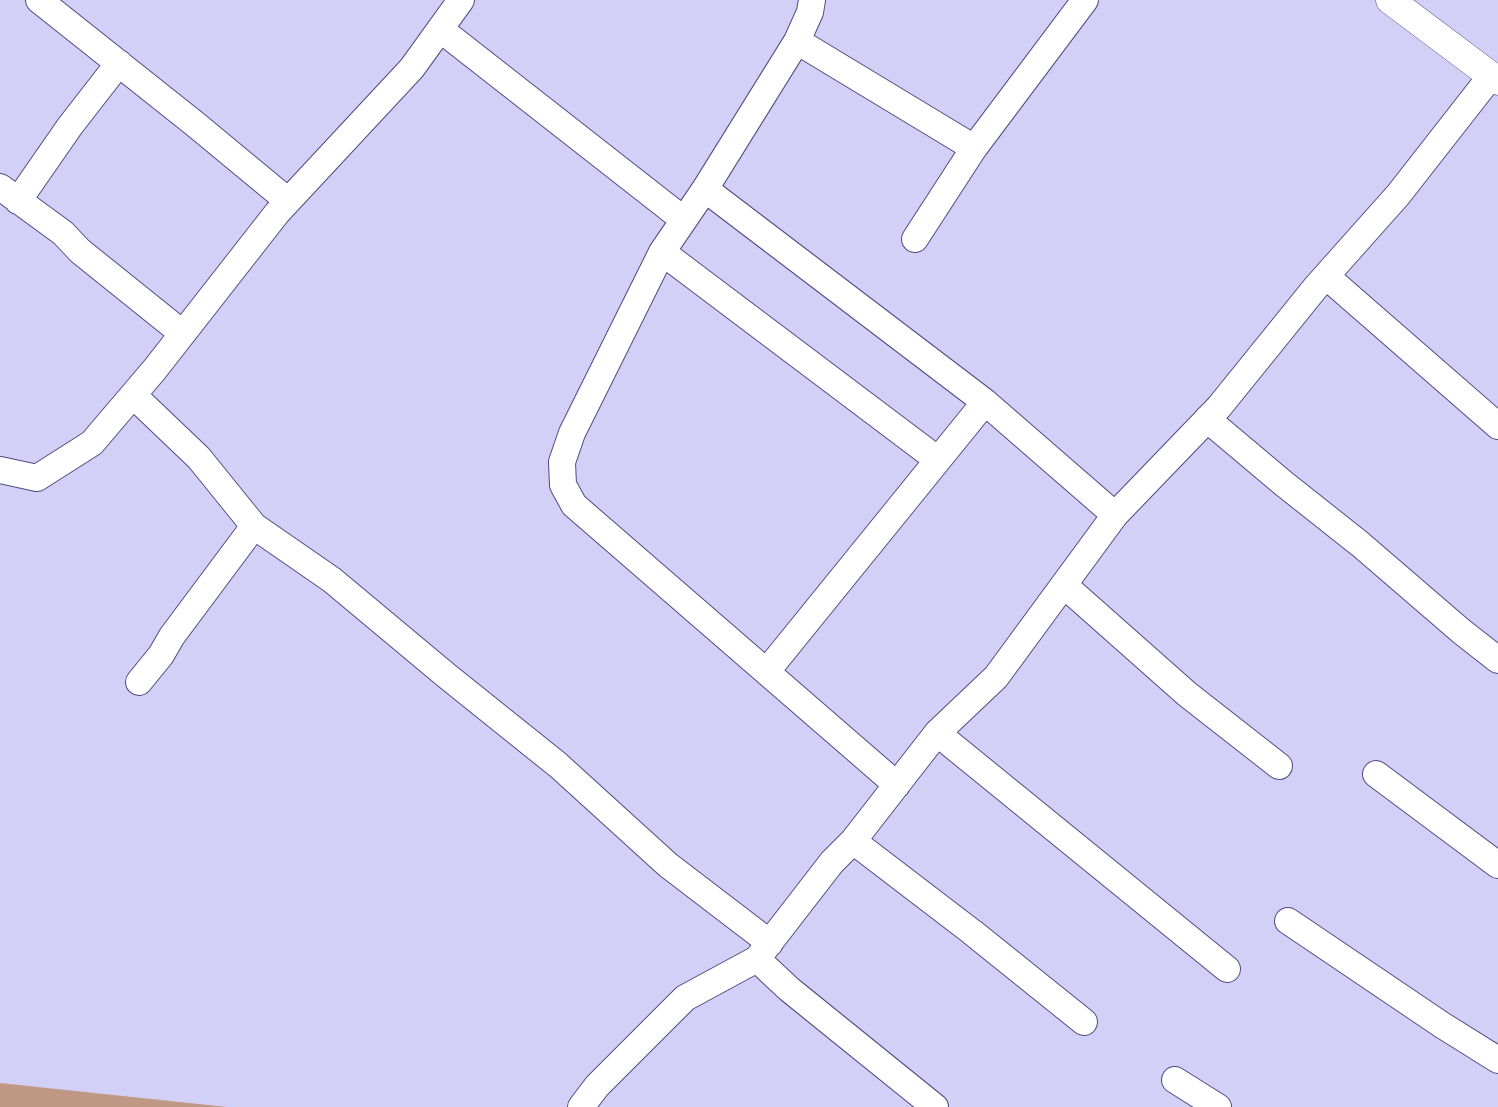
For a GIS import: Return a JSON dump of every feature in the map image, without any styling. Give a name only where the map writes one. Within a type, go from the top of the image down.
[{"type":"main road","points":[[1390,0],[1494,78]]},
{"type":"street","points":[[39,0],[288,201]]},
{"type":"street","points":[[0,470],[37,478],[92,443],[133,395],[277,213],[412,68],[461,0]]},
{"type":"street","points":[[812,0],[810,12],[797,41],[705,189],[662,252],[572,433],[562,462],[563,485],[574,505],[896,785]]},
{"type":"street","points":[[915,239],[974,148],[1075,3]]},
{"type":"street","points":[[440,28],[684,220]]},
{"type":"street","points":[[797,41],[974,148]]},
{"type":"street","points":[[119,63],[70,126],[9,194],[63,233],[80,251],[182,334]]},
{"type":"street","points":[[581,1107],[597,1086],[684,998],[763,951],[832,862],[853,841],[938,733],[996,677],[1115,515],[1219,407],[1326,276],[1398,195],[1494,78]]},
{"type":"street","points":[[705,189],[985,402],[1115,515]]},
{"type":"street","points":[[662,252],[938,460]]},
{"type":"street","points":[[1326,276],[1498,426]]},
{"type":"street","points":[[133,395],[199,458],[254,526],[332,580],[558,766],[763,951],[789,989],[927,1105]]},
{"type":"street","points":[[767,671],[985,402]]},
{"type":"street","points":[[1207,419],[1498,660]]},
{"type":"street","points":[[139,682],[254,526]]},
{"type":"street","points":[[1064,585],[1187,694],[1279,766]]},
{"type":"street","points":[[938,733],[1227,969]]},
{"type":"street","points":[[1376,774],[1498,865]]},
{"type":"street","points":[[853,841],[972,932],[1084,1022]]},
{"type":"street","points":[[1288,920],[1442,1025],[1498,1060]]},
{"type":"street","points":[[1175,1080],[1218,1107]]},
{"type":"shaded area","points":[[0,1083],[227,1107],[0,1107]]}]
